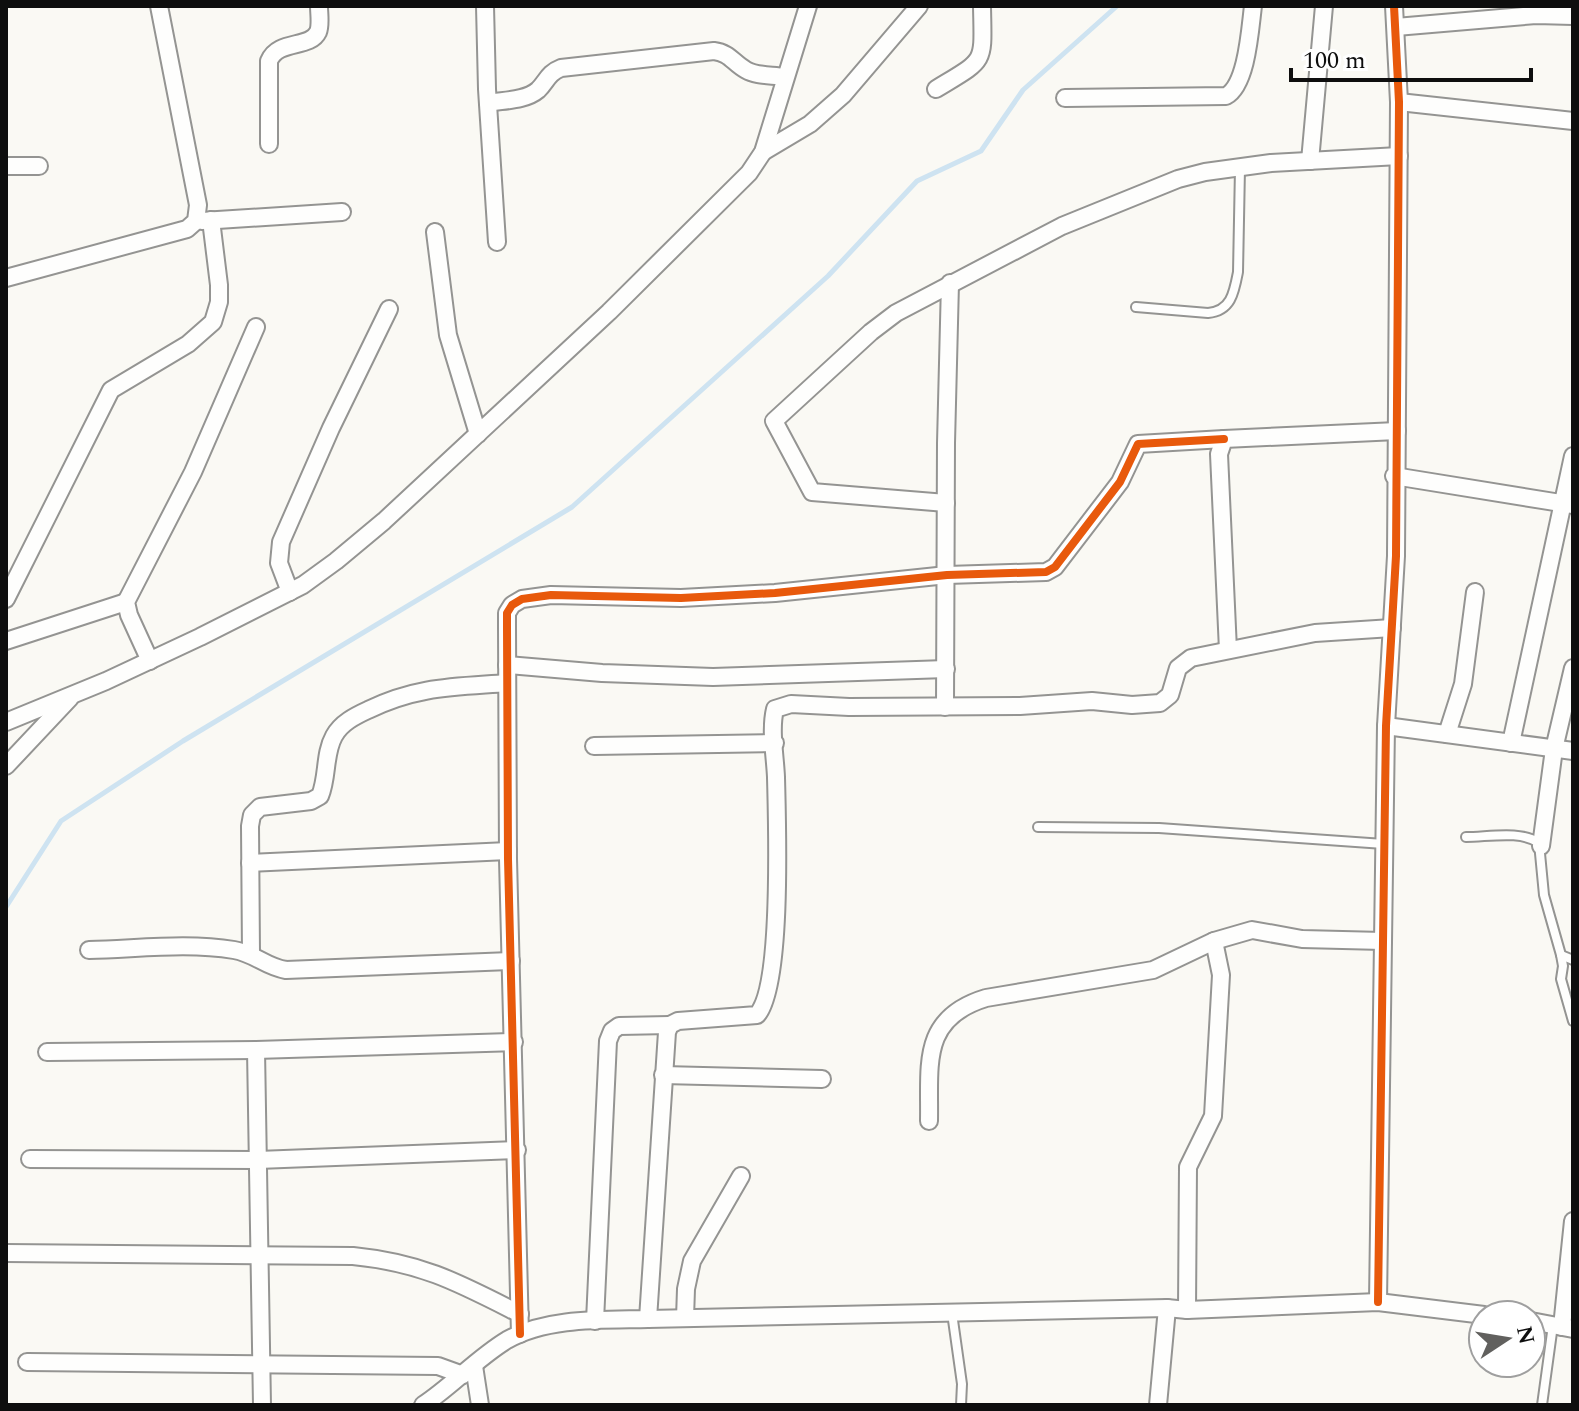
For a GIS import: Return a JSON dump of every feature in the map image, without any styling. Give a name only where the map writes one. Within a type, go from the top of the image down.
[{"type":"street","points":[[6,599],[111,390],[188,344],[213,322],[219,294],[198,205],[159,6]]},
{"type":"street","points":[[269,144],[269,61],[272,53],[279,49],[315,37],[319,31],[319,6]]},
{"type":"street","points":[[485,6],[497,242]]},
{"type":"street","points":[[763,152],[808,6]]},
{"type":"street","points":[[6,722],[150,661],[290,592],[336,561],[609,312],[728,196],[763,152],[810,124],[843,95],[919,6]]},
{"type":"street","points":[[936,89],[974,66],[980,59],[982,6]]},
{"type":"street","points":[[1065,98],[1226,96],[1236,88],[1241,76],[1253,6]]},
{"type":"street","points":[[1310,161],[1324,6]]},
{"type":"street","points":[[1378,1302],[1386,726],[1396,556],[1394,476],[1399,102],[1394,6]]},
{"type":"street","points":[[1396,27],[1536,15],[1573,16]]},
{"type":"street","points":[[488,103],[526,96],[542,86],[552,71],[561,68],[714,51],[724,52],[752,73],[784,77]]},
{"type":"street","points":[[1399,102],[1573,121]]},
{"type":"street","points":[[946,503],[812,492],[774,421],[896,313],[1062,226],[1178,179],[1240,168],[1399,156]]},
{"type":"street","points":[[6,166],[39,166]]},
{"type":"street","points":[[6,278],[187,229],[204,220],[342,212]]},
{"type":"street","points":[[435,232],[450,344],[478,434]]},
{"type":"street","points":[[945,707],[950,283]]},
{"type":"street","points":[[290,592],[279,563],[281,542],[331,428],[389,309]]},
{"type":"street","points":[[150,661],[126,602],[193,472],[256,327]]},
{"type":"street","points":[[520,1334],[508,851],[507,613],[512,605],[532,597],[551,595],[681,598],[759,594],[947,575],[1046,572],[1055,567],[1120,482],[1138,444],[1397,431]]},
{"type":"street","points":[[1224,439],[1219,454],[1228,650]]},
{"type":"street","points":[[1511,743],[1569,504],[1572,464]]},
{"type":"street","points":[[1394,476],[1569,504]]},
{"type":"street","points":[[1447,734],[1463,684],[1475,592]]},
{"type":"street","points":[[6,641],[126,602]]},
{"type":"street","points":[[595,1321],[608,1041],[612,1031],[619,1026],[670,1025],[678,1021],[757,1015],[767,996],[773,958],[778,837],[775,709],[781,705],[945,707],[1092,701],[1132,705],[1160,703],[1170,695],[1182,662],[1315,633],[1392,628]]},
{"type":"street","points":[[507,665],[602,673],[713,677],[946,669]]},
{"type":"street","points":[[1541,846],[1554,749],[1573,668]]},
{"type":"street","points":[[251,954],[252,815],[260,807],[270,804],[311,801],[320,796],[329,746],[342,725],[392,698],[410,692],[507,683]]},
{"type":"street","points":[[6,766],[74,694]]},
{"type":"street","points":[[1386,726],[1573,751]]},
{"type":"street","points":[[594,746],[775,743]]},
{"type":"street","points":[[250,863],[508,851]]},
{"type":"street","points":[[929,1121],[930,1056],[939,1032],[955,1010],[986,998],[1153,970],[1214,941],[1252,930],[1302,939],[1383,941]]},
{"type":"street","points":[[1187,1310],[1188,1167],[1213,1116],[1221,975],[1214,941]]},
{"type":"street","points":[[89,950],[202,947],[251,954],[274,968],[286,970],[511,961]]},
{"type":"street","points":[[648,1319],[665,1040],[670,1025]]},
{"type":"street","points":[[47,1052],[256,1050],[514,1042]]},
{"type":"street","points":[[256,1050],[262,1405]]},
{"type":"street","points":[[663,1075],[822,1079]]},
{"type":"street","points":[[30,1159],[258,1160],[517,1150]]},
{"type":"street","points":[[685,1318],[686,1289],[692,1261],[741,1176]]},
{"type":"street","points":[[1563,1327],[1573,1221]]},
{"type":"street","points":[[6,1253],[353,1256],[409,1264],[456,1281],[520,1314]]},
{"type":"street","points":[[423,1405],[504,1342],[520,1334],[538,1328],[595,1321],[1187,1310],[1378,1302],[1467,1313]]},
{"type":"street","points":[[1158,1405],[1167,1308]]},
{"type":"street","points":[[27,1362],[438,1366],[469,1370]]},
{"type":"street","points":[[469,1370],[480,1405]]},
{"type":"lane","points":[[1136,307],[1208,313],[1218,312],[1228,305],[1238,272],[1240,168]]},
{"type":"lane","points":[[1038,827],[1159,828],[1384,844]]},
{"type":"lane","points":[[1466,837],[1532,838],[1541,846],[1544,895],[1561,955],[1561,979],[1573,1021]]},
{"type":"lane","points":[[1561,955],[1573,960]]},
{"type":"lane","points":[[952,1313],[962,1384],[961,1405]]},
{"type":"lane","points":[[1542,1405],[1563,1327]]},
{"type":"waterway","points":[[6,907],[61,821],[183,741],[572,507],[828,276],[917,181],[981,151],[1023,90],[1117,6]]},
{"type":"cycle path","points":[[1378,1302],[1386,726],[1396,556],[1399,102],[1394,6]]},
{"type":"cycle path","points":[[520,1334],[508,859],[507,613],[512,605],[522,599],[551,595],[681,598],[775,593],[947,575],[1046,572],[1055,567],[1120,482],[1138,444],[1224,439]]}]
